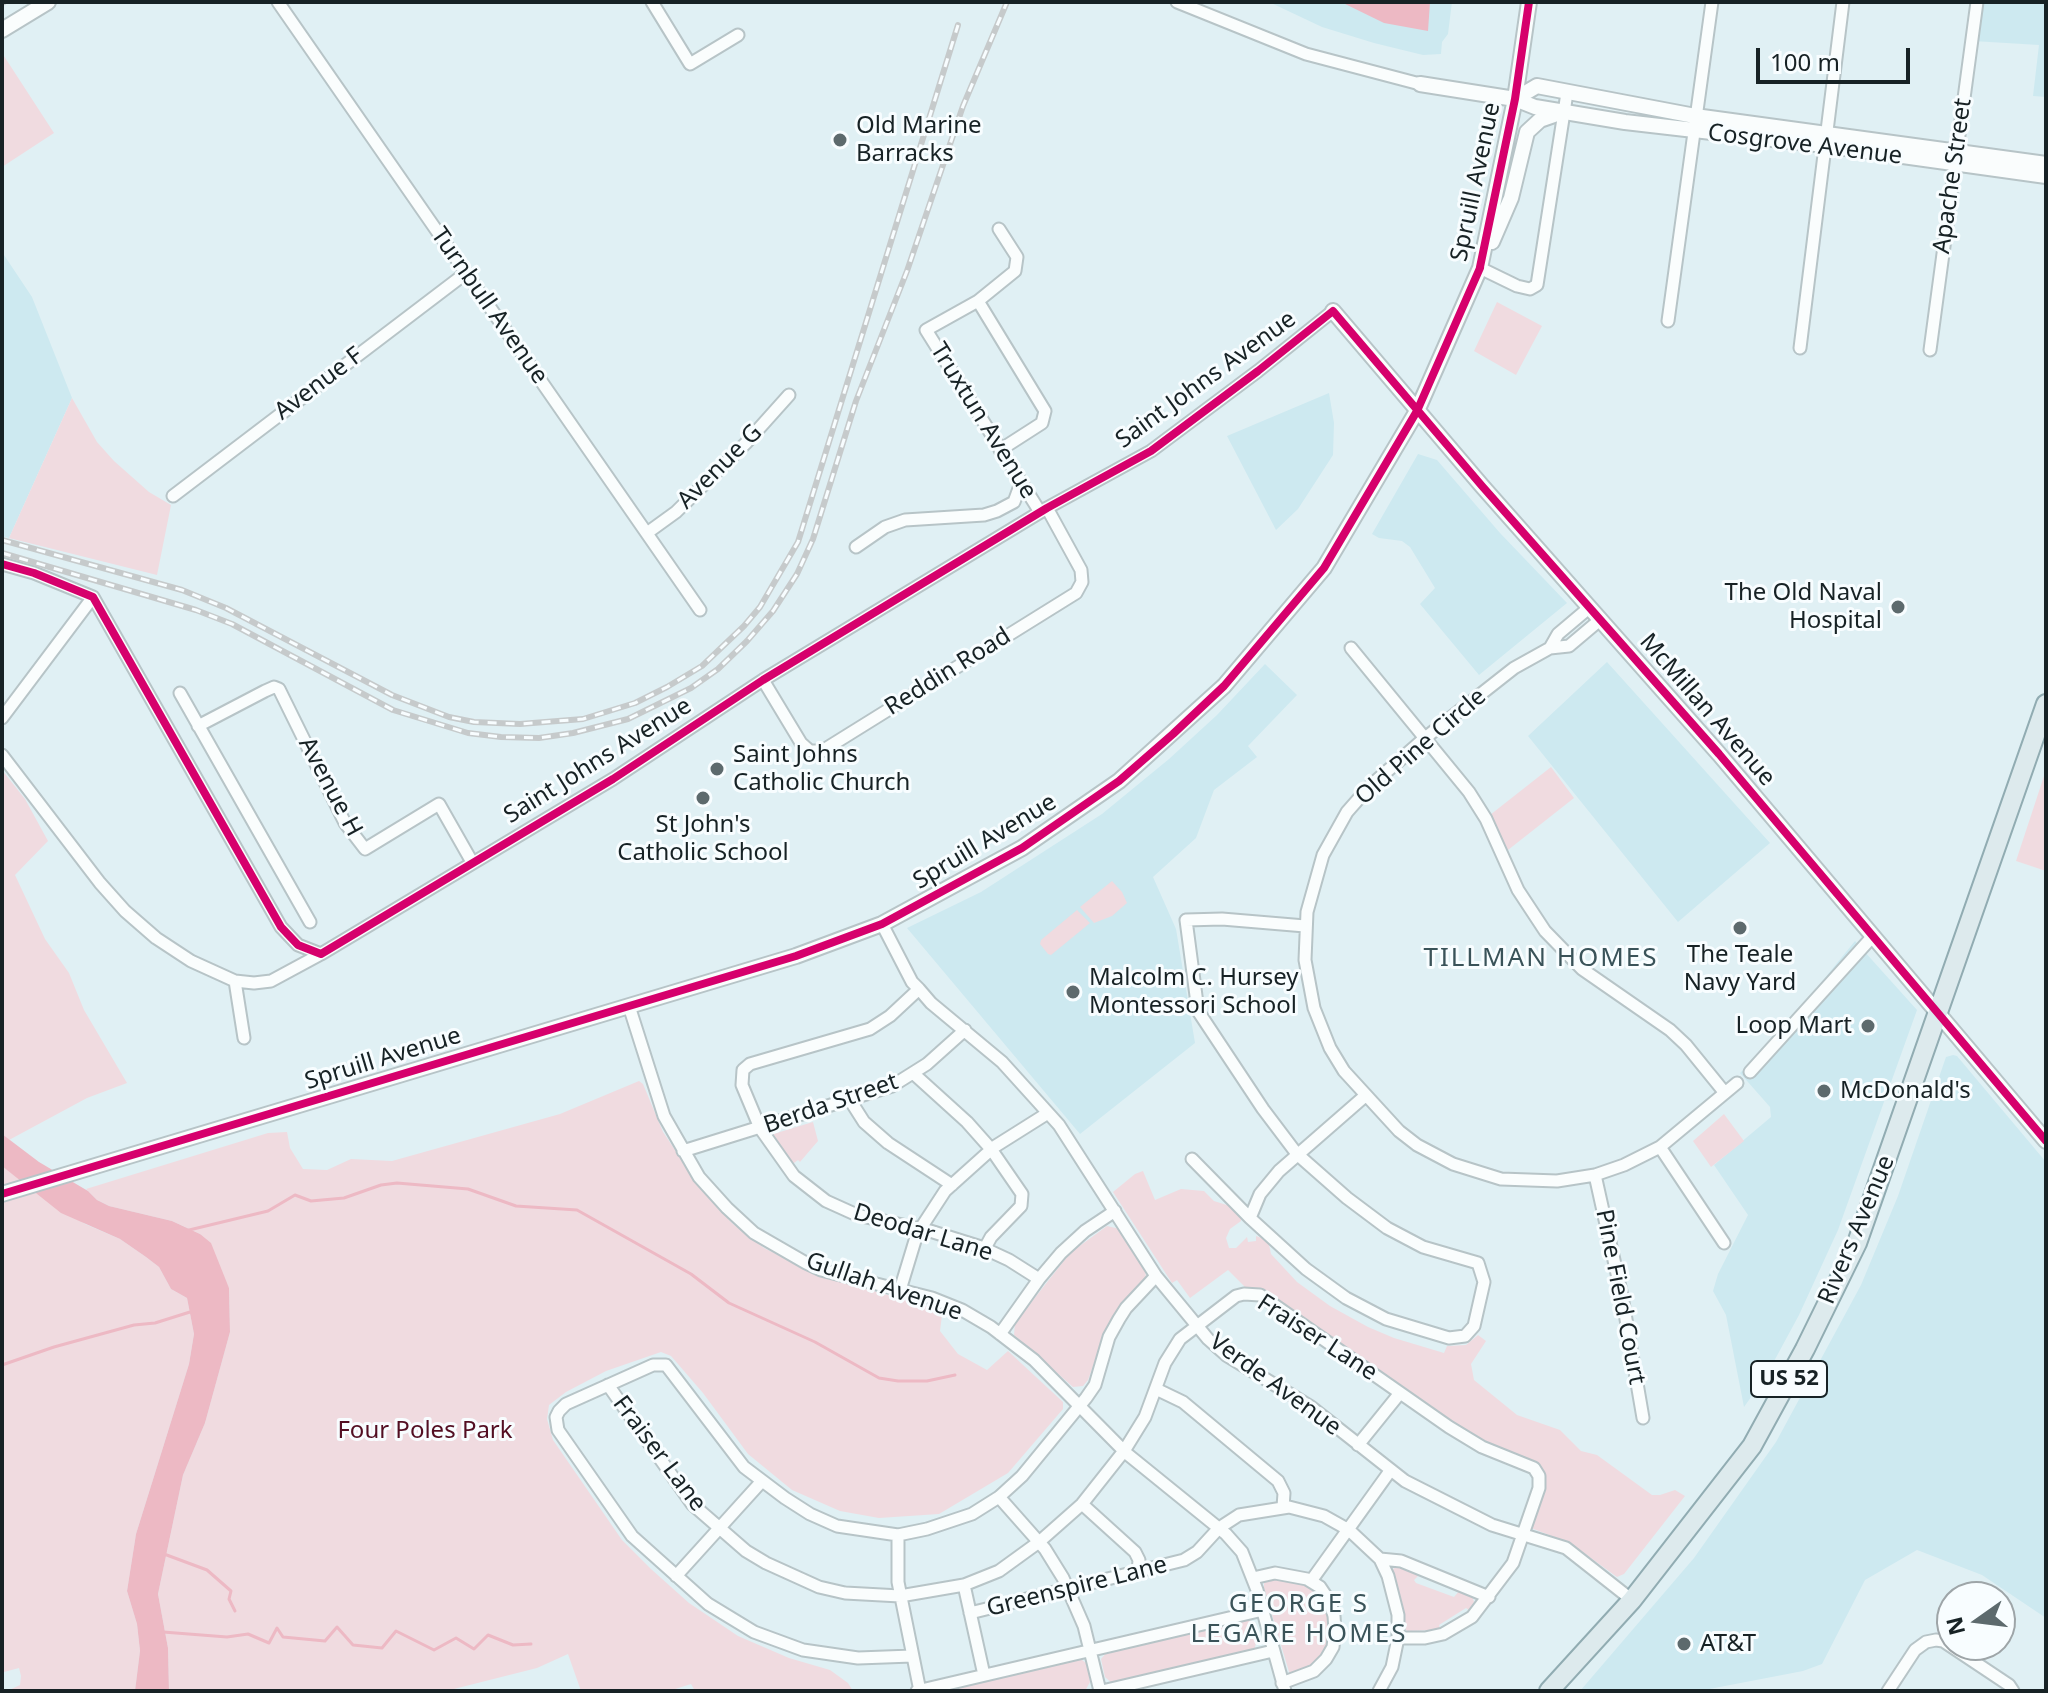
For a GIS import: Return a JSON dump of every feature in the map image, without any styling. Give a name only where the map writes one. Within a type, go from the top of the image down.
[{"type":"main road","name":"Rivers Avenue","points":[[1549,1691],[1632,1600],[1752,1446],[1805,1349],[1857,1243],[2046,704]]},
{"type":"street","points":[[2,30],[48,2]]},
{"type":"street","name":"Turnbull Avenue","points":[[278,2],[700,610]]},
{"type":"street","points":[[652,2],[690,64],[738,35]]},
{"type":"street","name":"Cosgrove Avenue","points":[[1177,2],[1306,54],[1420,84],[1515,99],[1535,107],[1825,140],[2046,176]]},
{"type":"street","name":"Spruill Avenue","points":[[2,1194],[796,956],[882,924],[1022,848],[1119,781],[1224,686],[1324,568],[1417,411],[1480,268],[1515,99],[1529,2]]},
{"type":"street","points":[[1668,321],[1712,2]]},
{"type":"street","points":[[1800,348],[1843,2]]},
{"type":"street","name":"Apache Street","points":[[1930,350],[1977,2]]},
{"type":"street","name":"Cosgrove Avenue","points":[[1515,99],[1537,86],[1694,123]]},
{"type":"street","points":[[1564,111],[1540,120],[1527,132],[1511,198],[1480,268],[1530,289],[1537,285],[1567,93]]},
{"type":"street","name":"Cosgrove Avenue","points":[[1955,160],[2046,164]]},
{"type":"street","points":[[999,229],[1017,257],[1015,271],[978,301],[1045,411],[1042,423],[1000,450]]},
{"type":"street","name":"Avenue F","points":[[173,496],[466,273]]},
{"type":"street","name":"Truxtun Avenue","points":[[978,301],[926,330],[1021,483],[1043,510]]},
{"type":"street","name":"McMillan Avenue","points":[[1333,311],[1601,619],[2046,1141]]},
{"type":"street","name":"Saint Johns Avenue","points":[[235,981],[271,981],[321,954],[613,779],[763,680],[1043,510],[1151,451],[1333,311]]},
{"type":"street","name":"Avenue G","points":[[647,533],[686,502],[789,395]]},
{"type":"street","points":[[856,547],[885,527],[905,520],[984,515],[997,511],[1014,502],[1021,483]]},
{"type":"street","name":"Reddin Road","points":[[763,680],[801,743],[810,751],[822,751],[1076,593],[1082,582],[1081,570],[1043,510]]},
{"type":"street","points":[[2,564],[34,573],[93,597],[281,927],[298,945],[321,954]]},
{"type":"street","points":[[2,718],[93,597]]},
{"type":"street","name":"Old Pine Circle","points":[[1550,648],[1558,634],[1590,607]]},
{"type":"street","name":"Old Pine Circle","points":[[1601,619],[1569,646],[1550,648],[1514,668],[1425,738],[1369,787],[1337,827],[1317,869],[1305,926],[1305,960],[1314,1008],[1330,1048],[1365,1096],[1391,1124],[1417,1145],[1469,1170],[1519,1182],[1557,1181],[1595,1175],[1624,1165],[1660,1147],[1737,1083]]},
{"type":"street","points":[[1351,648],[1479,807],[1518,890],[1545,931],[1582,969],[1670,1030],[1725,1093]]},
{"type":"street","name":"Avenue H","points":[[198,726],[265,691],[274,687],[279,689],[345,823],[365,849],[439,804],[472,862]]},
{"type":"street","points":[[180,693],[310,922]]},
{"type":"street","points":[[2,755],[125,911],[156,938],[191,961],[235,981],[244,1038]]},
{"type":"street","points":[[1192,1159],[1306,1269],[1366,1310],[1407,1327],[1449,1338],[1465,1336],[1474,1326],[1484,1282],[1478,1263],[1423,1247],[1387,1228],[1297,1154],[1198,1011],[1186,920],[1222,919],[1305,926]]},
{"type":"street","name":"Verde Avenue","points":[[882,924],[912,982],[931,1003],[1002,1062],[1048,1113],[1084,1161],[1156,1276],[1195,1325],[1226,1355],[1311,1407],[1390,1471],[1427,1494],[1492,1525],[1566,1548],[1632,1600]]},
{"type":"street","points":[[1750,1072],[1873,936]]},
{"type":"street","name":"Deodar Lane","points":[[919,989],[890,1016],[870,1029],[750,1064],[743,1070],[742,1085],[760,1128],[794,1176],[826,1201],[857,1215],[985,1248],[1039,1279]]},
{"type":"street","name":"Gullah Avenue","points":[[629,1006],[664,1116],[699,1177],[727,1208],[754,1233],[821,1270],[932,1298],[962,1310],[1034,1360],[1124,1451],[1219,1528],[1242,1552],[1263,1610],[1284,1687]]},
{"type":"street","name":"Berda Street","points":[[683,1151],[892,1086],[914,1074],[965,1030]]},
{"type":"street","points":[[914,1074],[967,1122],[1018,1186],[1023,1201],[1021,1206],[991,1237],[985,1248]]},
{"type":"street","points":[[1250,1218],[1267,1184],[1365,1096]]},
{"type":"street","points":[[850,1100],[864,1122],[888,1143],[952,1185]]},
{"type":"street","points":[[900,1290],[920,1229],[952,1185],[991,1149],[1048,1113]]},
{"type":"street","points":[[1660,1147],[1724,1243]]},
{"type":"street","name":"Pine Field Court","points":[[1595,1175],[1622,1296],[1643,1418]]},
{"type":"street","points":[[1000,1334],[1039,1279],[1073,1242],[1115,1211]]},
{"type":"street","points":[[912,1656],[834,1657],[754,1632],[708,1604],[632,1536],[558,1430],[556,1417],[559,1411],[566,1404],[653,1365],[666,1365],[727,1448],[762,1481],[810,1514],[837,1526],[898,1535],[972,1514],[999,1497],[1022,1476],[1095,1385],[1109,1337],[1119,1319],[1156,1276]]},
{"type":"street","name":"Fraiser Lane","points":[[608,1385],[692,1504],[719,1529],[766,1563],[819,1587],[845,1593],[900,1596],[964,1585],[999,1571],[1039,1542],[1082,1504],[1124,1451],[1145,1417],[1174,1348],[1195,1325],[1236,1296],[1260,1295],[1474,1443],[1534,1468],[1540,1482],[1513,1563],[1472,1617],[1454,1629],[1425,1638],[1398,1638]]},
{"type":"street","points":[[1156,1389],[1183,1402],[1278,1481],[1284,1493],[1283,1507]]},
{"type":"street","points":[[1358,1445],[1400,1393]]},
{"type":"street","points":[[1311,1581],[1390,1471]]},
{"type":"street","points":[[676,1576],[762,1481]]},
{"type":"street","points":[[999,1497],[1039,1542],[1068,1588],[1091,1650],[1101,1691],[1273,1651]]},
{"type":"street","points":[[1082,1504],[1135,1552],[1139,1560],[1138,1573]]},
{"type":"street","points":[[1219,1528],[1239,1515],[1283,1507],[1324,1516],[1349,1530],[1380,1559],[1394,1594],[1398,1638],[1392,1667],[1379,1691]]},
{"type":"street","name":"Greenspire Lane","points":[[970,1613],[1138,1573],[1191,1556],[1219,1528]]},
{"type":"street","points":[[898,1535],[900,1596],[919,1691],[1263,1610]]},
{"type":"street","points":[[1380,1559],[1401,1561],[1489,1597]]},
{"type":"street","points":[[1253,1578],[1275,1573],[1293,1575],[1320,1587],[1330,1602],[1335,1630],[1333,1647],[1314,1671],[1284,1687]]},
{"type":"street","points":[[964,1585],[984,1675]]},
{"type":"street","points":[[1888,1691],[1915,1650],[1926,1642],[1943,1641],[2009,1685],[2013,1691]]},
{"type":"shaded area","points":[[1269,2],[1452,2],[1448,34],[1442,42],[1441,54],[1423,55],[1322,27]]},
{"type":"shaded area","points":[[1341,2],[1430,2],[1428,31],[1384,23]]},
{"type":"shaded area","points":[[1978,2],[2046,2],[2046,97],[2033,96],[2039,45],[1973,41]]},
{"type":"shaded area","points":[[2,252],[32,297],[72,398],[9,538],[2,536]]},
{"type":"shaded area","points":[[1329,393],[1334,423],[1333,455],[1298,509],[1276,530],[1227,436]]},
{"type":"shaded area","points":[[1418,454],[1437,460],[1500,533],[1567,603],[1479,675],[1420,604],[1435,588],[1410,547],[1402,541],[1372,534]]},
{"type":"shaded area","points":[[1607,662],[1770,843],[1678,922],[1528,736]]},
{"type":"shaded area","name":"Malcolm C. Hursey Montessori School","points":[[1265,664],[1297,695],[1248,746],[1257,757],[1214,790],[1196,838],[1153,877],[1176,929],[1195,1043],[1080,1134],[907,928],[981,892],[1102,814],[1217,715]]},
{"type":"shaded area","points":[[1855,941],[1917,1010],[1838,1230],[1799,1315],[1766,1376],[1744,1407],[1726,1315],[1713,1291],[1718,1274],[1748,1215],[1714,1165],[1771,1117],[1770,1107],[1740,1073],[1780,1033]]},
{"type":"shaded area","points":[[1957,1056],[2046,1162],[2046,1618],[2016,1598],[2016,1581],[1991,1581],[1917,1550],[1865,1580],[1822,1664],[1803,1671],[1699,1691],[1580,1691],[1694,1558],[1776,1442],[1861,1285],[1898,1196],[1946,1057]]},
{"type":"shaded area","points":[[2,1134],[97,1200],[109,1206],[172,1221],[200,1234],[211,1243],[229,1288],[230,1332],[205,1423],[183,1475],[158,1594],[168,1648],[169,1691],[135,1691],[140,1651],[137,1624],[127,1591],[136,1534],[189,1364],[194,1334],[187,1298],[171,1289],[159,1267],[146,1257],[120,1239],[61,1213],[2,1166]]},
{"type":"green space","points":[[2,53],[54,133],[2,167]]},
{"type":"green space","points":[[1497,302],[1542,326],[1516,375],[1474,351]]},
{"type":"green space","points":[[72,398],[97,442],[114,461],[149,492],[171,505],[157,575],[9,538]]},
{"type":"green space","points":[[1551,767],[1574,798],[1508,850],[1490,815]]},
{"type":"green space","points":[[2,770],[25,799],[48,841],[15,875],[45,939],[69,973],[84,1010],[127,1083],[87,1098],[9,1140],[2,1134]]},
{"type":"green space","points":[[2046,770],[2046,871],[2016,861]]},
{"type":"green space","points":[[1112,881],[1127,903],[1112,916],[1094,923],[1080,907]]},
{"type":"green space","points":[[1077,910],[1090,923],[1051,955],[1048,954],[1040,944],[1041,940]]},
{"type":"green space","name":"Four Poles Park","points":[[639,1081],[663,1132],[704,1193],[733,1224],[764,1248],[821,1276],[930,1307],[942,1315],[940,1331],[958,1354],[987,1370],[1008,1351],[1063,1402],[1063,1409],[1008,1473],[939,1514],[879,1518],[840,1511],[792,1490],[748,1454],[703,1393],[671,1356],[661,1352],[606,1371],[566,1392],[549,1405],[547,1419],[553,1440],[622,1540],[651,1569],[689,1603],[738,1636],[789,1658],[830,1670],[848,1683],[853,1691],[695,1691],[691,1684],[669,1691],[581,1691],[568,1654],[537,1668],[446,1691],[169,1691],[168,1648],[158,1594],[183,1475],[205,1423],[230,1332],[229,1288],[200,1234],[172,1221],[109,1206],[86,1189],[268,1133],[287,1132],[290,1148],[303,1169],[327,1170],[351,1159],[392,1161],[560,1114]]},
{"type":"green space","points":[[1724,1114],[1744,1141],[1711,1167],[1693,1141]]},
{"type":"green space","points":[[813,1122],[818,1141],[800,1162],[798,1160],[790,1166],[770,1135]]},
{"type":"green space","points":[[2,1166],[85,1224],[120,1239],[146,1257],[159,1267],[171,1289],[187,1298],[194,1334],[189,1364],[136,1534],[127,1591],[137,1624],[140,1651],[135,1691],[7,1691],[20,1685],[21,1676],[19,1668],[4,1672],[2,1668]]},
{"type":"green space","points":[[1143,1171],[1155,1200],[1181,1189],[1204,1191],[1214,1201],[1233,1207],[1241,1221],[1230,1229],[1226,1238],[1229,1248],[1236,1248],[1247,1237],[1248,1242],[1256,1241],[1256,1236],[1268,1240],[1271,1254],[1297,1282],[1330,1306],[1368,1327],[1444,1353],[1447,1346],[1466,1345],[1478,1335],[1486,1341],[1471,1364],[1474,1380],[1517,1415],[1560,1430],[1581,1451],[1597,1455],[1652,1495],[1675,1490],[1685,1496],[1624,1574],[1617,1577],[1570,1543],[1531,1528],[1543,1479],[1482,1444],[1247,1289],[1228,1270],[1190,1298],[1177,1280],[1172,1283],[1113,1192]]},
{"type":"green space","points":[[1107,1226],[1120,1229],[1145,1267],[1146,1278],[1118,1310],[1104,1335],[1088,1380],[1083,1386],[1073,1387],[1014,1335],[1015,1323],[1070,1253]]},
{"type":"green space","points":[[1401,1566],[1420,1574],[1414,1580],[1416,1583],[1454,1597],[1460,1590],[1472,1595],[1474,1602],[1469,1610],[1466,1608],[1436,1630],[1407,1631],[1403,1627],[1392,1571]]},
{"type":"green space","points":[[1282,1576],[1309,1584],[1325,1603],[1330,1627],[1324,1654],[1303,1673],[1290,1675],[1264,1588],[1264,1582],[1268,1579]]},
{"type":"green space","points":[[1248,1618],[1258,1635],[1254,1651],[1113,1684],[1105,1677],[1101,1659],[1107,1652]]},
{"type":"green space","points":[[1075,1659],[1086,1663],[1090,1682],[1085,1691],[942,1691]]},
{"type":"waterway","points":[[185,1231],[268,1211],[295,1195],[311,1201],[344,1198],[381,1185],[397,1183],[468,1189],[516,1206],[577,1210],[691,1274],[729,1303],[815,1342],[879,1378],[927,1381],[955,1375]]},
{"type":"waterway","points":[[2,1365],[54,1347],[190,1312]]},
{"type":"waterway","points":[[164,1554],[207,1570],[231,1591],[229,1599],[235,1611]]},
{"type":"waterway","points":[[163,1632],[227,1637],[248,1634],[269,1643],[277,1628],[283,1637],[325,1641],[337,1627],[353,1645],[382,1648],[396,1631],[434,1650],[456,1638],[474,1649],[488,1635],[513,1645],[531,1644]]},
{"type":"railway","points":[[2,553],[196,610],[232,624],[393,710],[468,733],[539,738],[573,733],[628,719],[691,688],[718,669],[747,641],[773,611],[797,574],[813,539],[856,401],[907,271],[963,106],[1007,2]]},
{"type":"railway","points":[[2,540],[182,590],[226,608],[392,695],[449,717],[474,722],[520,724],[583,719],[635,703],[667,687],[702,666],[744,626],[760,607],[798,542],[958,25]]},
{"type":"cycle path","points":[[1480,267],[1515,99],[1529,2]]},
{"type":"cycle path","points":[[2,1194],[796,956],[882,924],[1022,848],[1119,781],[1173,734],[1224,686],[1324,568],[1417,411],[1480,268]]},
{"type":"cycle path","points":[[2,564],[34,573],[93,597],[281,927],[298,945],[321,954],[613,779],[763,680],[1047,508],[1151,451],[1333,311],[1482,486],[1719,754],[2046,1141]]},
{"type":"place","name":"Old Marine Barracks","points":[[840,140]]},
{"type":"place","name":"The Old Naval Hospital","points":[[1898,607]]},
{"type":"place","name":"Saint Johns Catholic Church","points":[[717,769]]},
{"type":"place","name":"St John's Catholic School","points":[[703,798]]},
{"type":"place","name":"The Teale Navy Yard","points":[[1740,928]]},
{"type":"place","name":"Malcolm C. Hursey Montessori School","points":[[1073,992]]},
{"type":"place","name":"Loop Mart","points":[[1868,1026]]},
{"type":"place","name":"McDonald's","points":[[1824,1091]]},
{"type":"place","name":"AT&T","points":[[1684,1644]]},
{"type":"district","name":"TILLMAN HOMES","points":[[1541,959]]},
{"type":"district","name":"GEORGE S LEGARE HOMES","points":[[1299,1620]]}]
